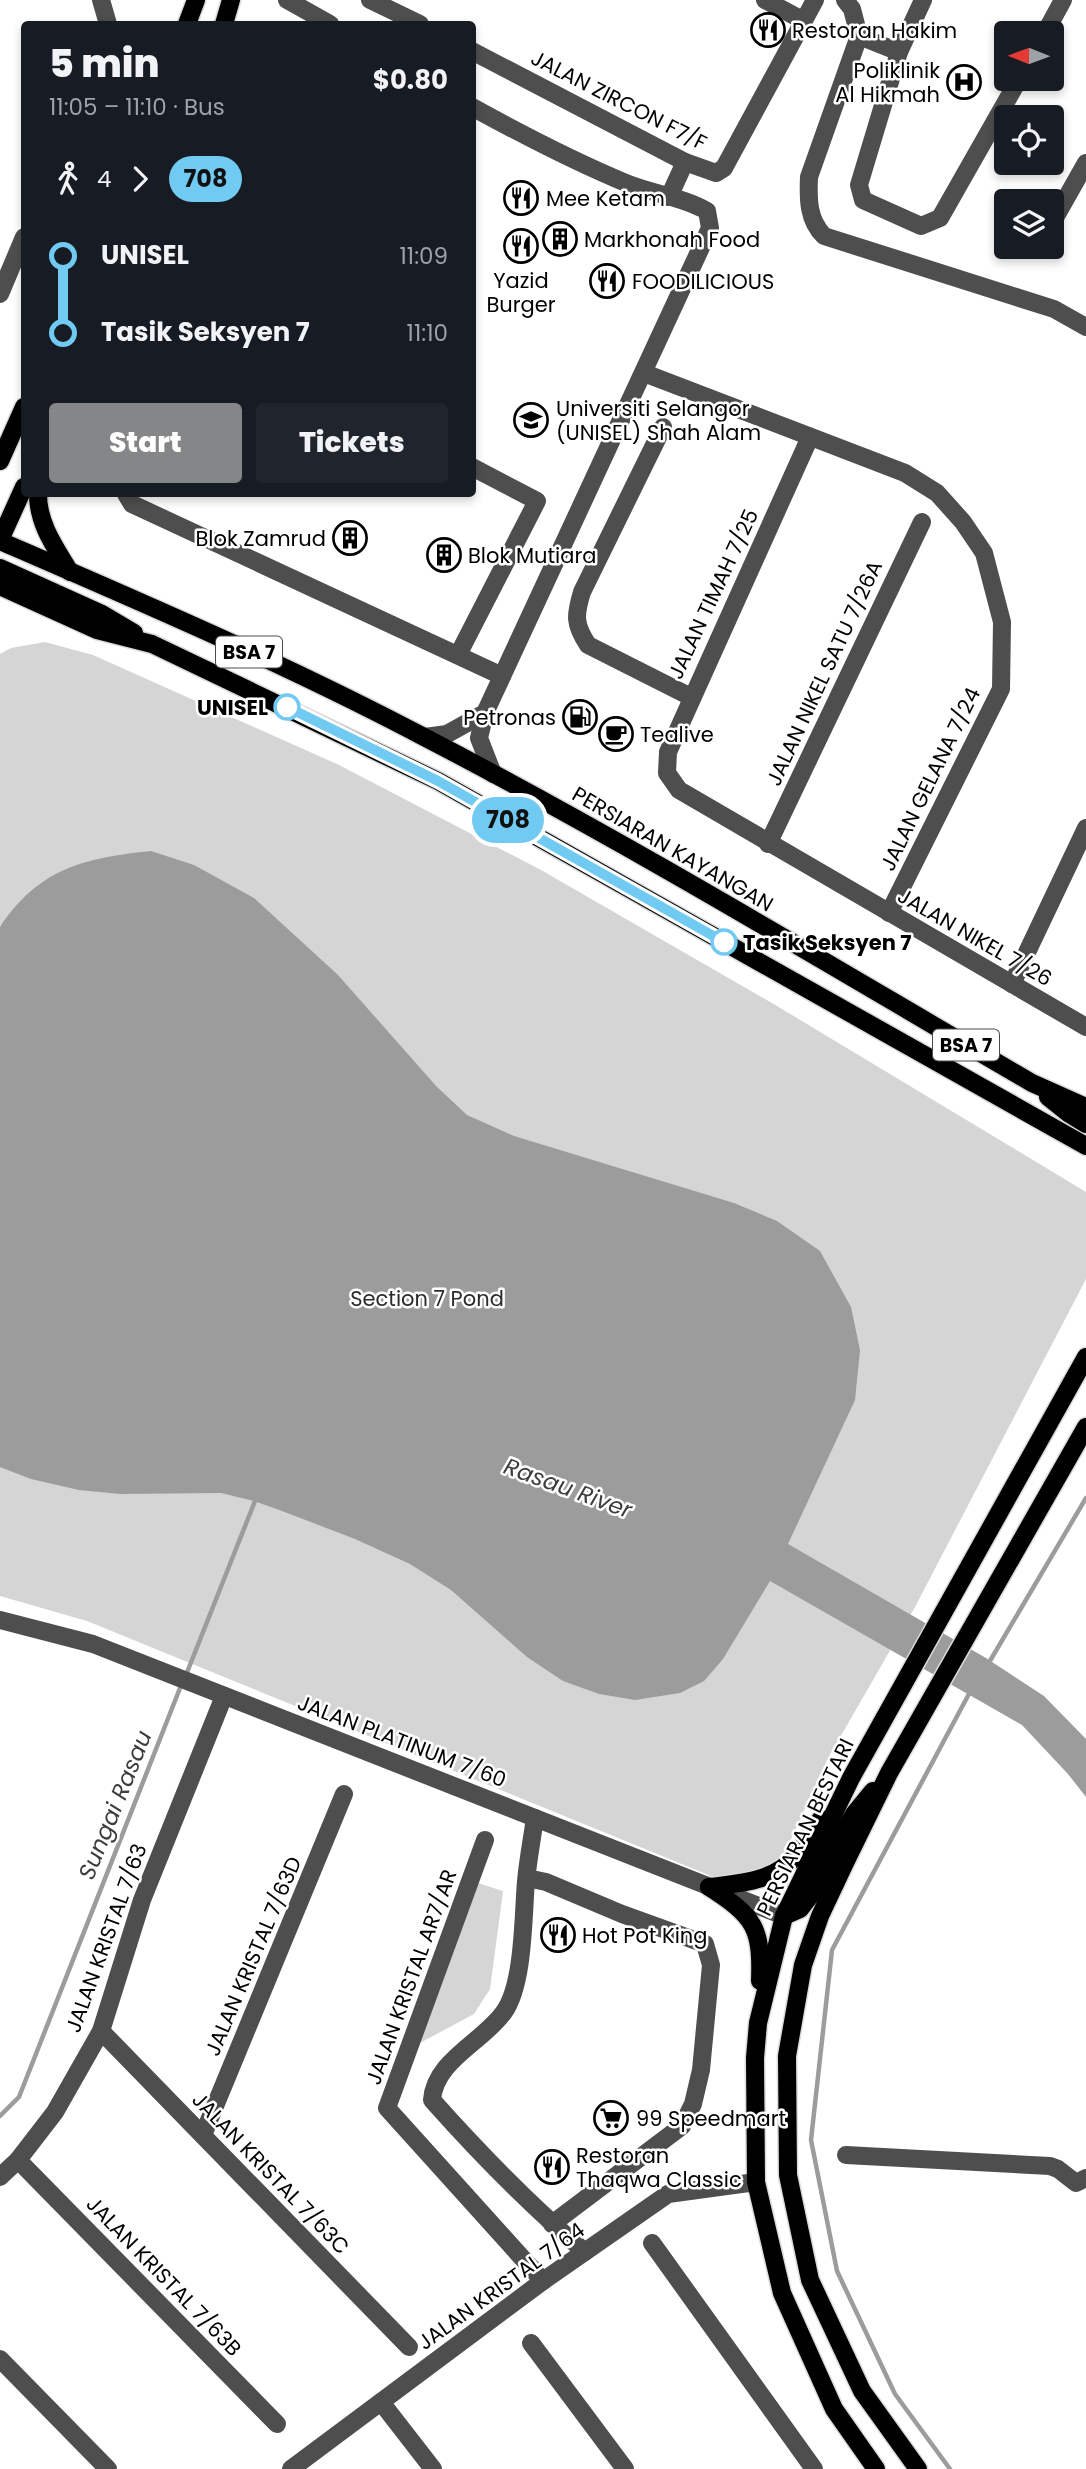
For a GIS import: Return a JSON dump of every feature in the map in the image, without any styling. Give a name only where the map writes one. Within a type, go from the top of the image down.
[{"type":"main road","points":[[188,21],[195,0]]},
{"type":"main road","points":[[225,21],[232,1]]},
{"type":"main road","points":[[2,454],[21,413]]},
{"type":"main road","points":[[0,541],[21,494]]},
{"type":"main road","points":[[38,497],[38,506],[48,537],[71,572]]},
{"type":"main road","name":"PERSIARAN KAYANGAN","points":[[0,541],[297,674],[425,737],[593,828],[1032,1083],[1086,1107]]},
{"type":"main road","points":[[0,568],[102,614],[152,644]]},
{"type":"main road","name":"BSA 7","points":[[0,586],[97,629],[152,644],[438,781],[1086,1146]]},
{"type":"main road","points":[[1032,1083],[1068,1113],[1086,1124]]},
{"type":"main road","name":"PERSIARAN BESTARI","points":[[876,2469],[834,2409],[782,2293],[756,2182],[755,2059],[758,2023],[783,1916],[851,1778],[1085,1359]]},
{"type":"main road","points":[[918,2469],[862,2391],[810,2280],[788,2175],[787,2056],[803,1965],[820,1916],[888,1773],[1086,1427]]},
{"type":"main road","points":[[783,1916],[800,1909],[814,1891],[835,1846],[854,1814],[888,1773]]},
{"type":"main road","points":[[709,1887],[755,1881],[777,1873],[796,1856],[851,1778]]},
{"type":"main road","points":[[709,1887],[739,1906],[755,1928],[761,1956],[758,2023]]},
{"type":"street","points":[[101,0],[107,21]]},
{"type":"street","points":[[287,0],[302,17]]},
{"type":"street","points":[[370,0],[414,21]]},
{"type":"street","points":[[765,0],[804,20]]},
{"type":"street","name":"JALAN ZIRCON F7/F","points":[[476,53],[685,162],[716,173],[724,168],[816,0]]},
{"type":"street","points":[[845,0],[852,9],[859,36],[809,177],[808,196],[812,219],[817,229],[824,236],[1054,309],[1086,327]]},
{"type":"street","points":[[923,0],[899,52],[859,185],[863,201],[921,226],[940,218],[1012,91]]},
{"type":"street","points":[[1052,21],[1063,0]]},
{"type":"street","points":[[859,36],[899,52]]},
{"type":"street","points":[[476,109],[588,168],[707,211],[710,228],[485,713],[479,738],[494,774]]},
{"type":"street","points":[[669,197],[685,162]]},
{"type":"street","points":[[1064,202],[1086,163]]},
{"type":"street","points":[[1,288],[21,244]]},
{"type":"street","name":"JALAN GELANA 7/24","points":[[644,373],[905,473],[937,493],[964,522],[984,553],[1002,622],[1001,689],[889,913]]},
{"type":"street","points":[[663,427],[582,592],[576,612],[578,631],[589,645],[691,697]]},
{"type":"street","name":"JALAN TIMAH 7/25","points":[[667,773],[668,752],[691,697],[810,437]]},
{"type":"street","points":[[458,655],[537,501],[476,469]]},
{"type":"street","points":[[128,497],[132,504],[502,676]]},
{"type":"street","name":"JALAN NIKEL SATU 7/26A","points":[[768,844],[922,522]]},
{"type":"street","points":[[425,737],[447,734],[485,713]]},
{"type":"street","name":"JALAN NIKEL 7/26","points":[[667,773],[679,790],[768,844],[1086,1027]]},
{"type":"street","points":[[1012,984],[1079,861],[1086,828]]},
{"type":"street","name":"JALAN PLATINUM 7/60","points":[[0,1620],[93,1644],[783,1916]]},
{"type":"street","name":"JALAN KRISTAL 7/63","points":[[0,2178],[18,2160],[55,2112],[101,2031],[142,1900],[224,1696]]},
{"type":"street","name":"JALAN KRISTAL 7/63D","points":[[203,2135],[344,1794]]},
{"type":"street","points":[[535,1818],[522,1937],[512,1996],[505,2011],[490,2028],[438,2077],[432,2100],[483,2157],[585,2252]]},
{"type":"street","name":"JALAN KRISTAL AR7/AR","points":[[485,1840],[387,2108],[543,2281]]},
{"type":"street","points":[[527,1878],[546,1882],[622,1914],[705,1944],[711,1965],[701,2070],[693,2104],[682,2126],[552,2224]]},
{"type":"street","name":"JALAN KRISTAL 7/63C","points":[[101,2031],[409,2347]]},
{"type":"street","points":[[846,2155],[1050,2166],[1076,2183],[1086,2178]]},
{"type":"street","name":"JALAN KRISTAL 7/63B","points":[[18,2160],[277,2424]]},
{"type":"street","name":"JALAN KRISTAL 7/64","points":[[291,2469],[543,2281],[668,2194],[756,2182]]},
{"type":"street","points":[[652,2243],[814,2469]]},
{"type":"street","points":[[531,2343],[625,2469]]},
{"type":"street","points":[[0,2359],[108,2469]]},
{"type":"street","points":[[382,2402],[433,2469]]},
{"type":"green space","name":"Section 7 Pond","points":[[45,642],[93,655],[339,765],[541,870],[777,1006],[1086,1192],[1086,1279],[915,1607],[827,1760],[786,1850],[767,1870],[723,1877],[711,1876],[87,1621],[0,1596],[0,654],[11,648]]},
{"type":"green space","points":[[475,1882],[503,1891],[490,1989],[474,2014],[418,2044]]},
{"type":"water","name":"Section 7 Pond","points":[[151,851],[194,865],[254,898],[338,975],[437,1087],[467,1115],[514,1136],[734,1203],[777,1221],[820,1251],[851,1307],[860,1350],[855,1400],[788,1544],[986,1658],[1044,1696],[1086,1739],[1086,1797],[1022,1725],[770,1581],[723,1659],[704,1681],[680,1693],[635,1700],[599,1694],[563,1681],[527,1657],[451,1590],[410,1564],[282,1511],[221,1493],[120,1494],[79,1490],[31,1479],[0,1467],[0,927],[31,891],[65,870],[105,858]]},
{"type":"waterway","points":[[987,1666],[1086,1498]]},
{"type":"waterway","name":"Sungai Rasau","points":[[186,1675],[255,1501]]},
{"type":"waterway","name":"Sungai Rasau","points":[[0,2116],[19,2097],[182,1683]]},
{"type":"waterway","points":[[950,2469],[895,2394],[837,2271],[811,2140],[832,1950],[970,1692]]},
{"type":"bus line","name":"708","points":[[287,707],[438,781],[724,942]]},
{"type":"place","name":"Restoran Hakim","points":[[768,30]]},
{"type":"place","name":"Poliklinik Al Hikmah","points":[[964,82]]},
{"type":"place","name":"Mee Ketam","points":[[521,198]]},
{"type":"place","name":"Markhonah Food","points":[[560,239]]},
{"type":"place","name":"Yazid Burger","points":[[521,246]]},
{"type":"place","name":"FOODILICIOUS","points":[[607,281]]},
{"type":"place","name":"Universiti Selangor (UNISEL) Shah Alam","points":[[531,420]]},
{"type":"place","name":"Blok Zamrud","points":[[350,538]]},
{"type":"place","name":"Blok Mutiara","points":[[444,555]]},
{"type":"place","name":"UNISEL","points":[[287,707]]},
{"type":"place","name":"Petronas","points":[[580,717]]},
{"type":"place","name":"Tealive","points":[[616,734]]},
{"type":"place","name":"Tasik Seksyen 7","points":[[724,942]]},
{"type":"place","name":"Hot Pot King","points":[[558,1935]]},
{"type":"place","name":"99 Speedmart","points":[[611,2118]]},
{"type":"place","name":"Restoran Thaqwa Classic","points":[[552,2167]]},
{"type":"water label","name":"Rasau River","points":[[568,1488]]}]
